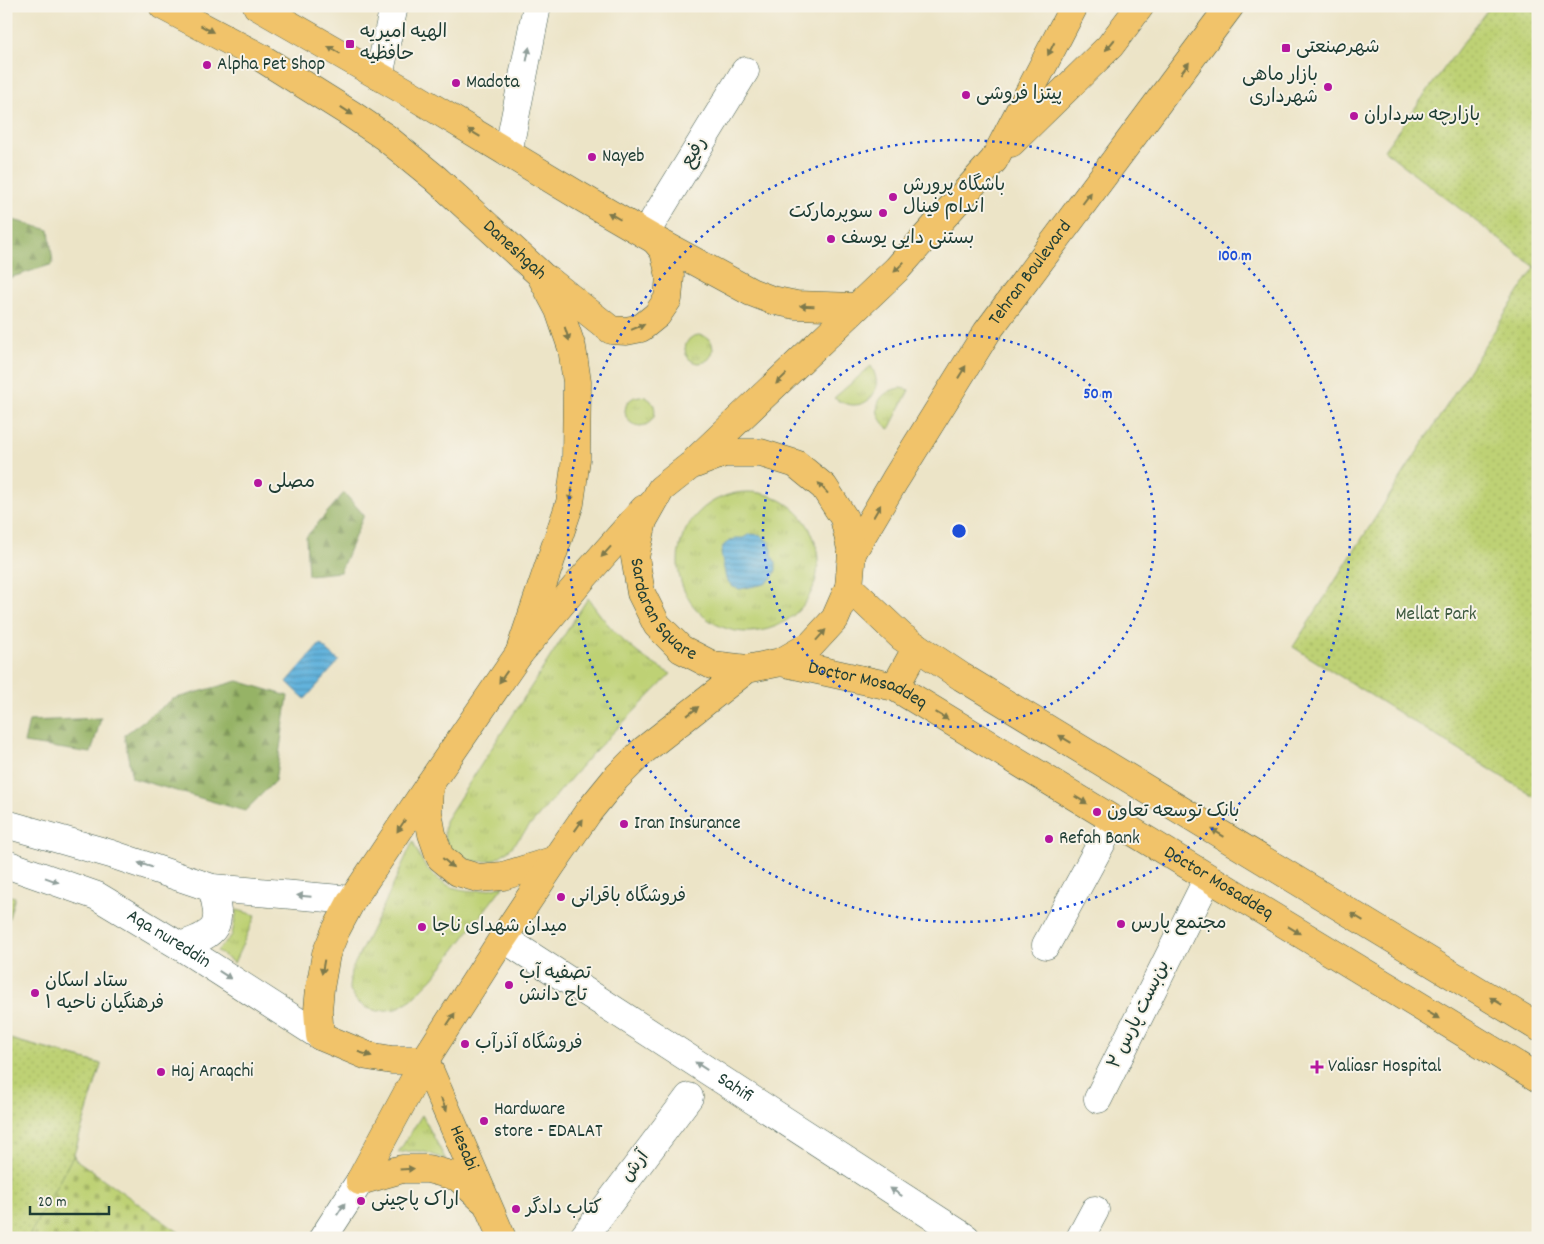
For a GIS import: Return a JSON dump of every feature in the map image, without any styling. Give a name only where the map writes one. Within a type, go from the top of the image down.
[{"type":"main road","name":"Daneshgah","points":[[163,6],[260,57],[385,137],[435,178],[540,274],[559,310],[572,348],[577,382],[576,459],[570,503],[520,654]]},
{"type":"main road","points":[[257,6],[650,237],[751,292],[772,300],[796,305],[856,307]]},
{"type":"main road","points":[[994,160],[1074,6]]},
{"type":"main road","points":[[690,466],[897,269],[994,160],[1110,46],[1140,6]]},
{"type":"main road","name":"Tehran Boulevard","points":[[852,553],[987,332],[1230,6]]},
{"type":"main road","points":[[540,274],[611,330],[626,331],[641,328],[657,315],[668,299],[670,276],[664,251],[650,237]]},
{"type":"main road","name":"Sardaran Square","points":[[724,453],[761,453],[796,464],[824,487],[844,518],[852,553],[849,588],[835,619],[812,646],[781,662],[747,669],[712,665],[681,649],[656,625],[641,593],[636,557],[642,521],[661,489],[690,466],[724,453]]},
{"type":"main road","points":[[425,1060],[392,1060],[368,1056],[320,1036],[318,1010],[326,954],[352,900],[520,654],[661,489]]},
{"type":"main road","points":[[849,588],[902,638],[962,677],[1538,1027]]},
{"type":"main road","points":[[895,687],[917,647]]},
{"type":"main road","name":"Doctor Mosaddeq","points":[[781,662],[895,687],[1538,1078]]},
{"type":"main road","points":[[360,1181],[425,1060],[503,938],[589,812],[616,778],[644,750],[747,669]]},
{"type":"main road","points":[[429,785],[428,812],[432,834],[440,857],[458,872],[478,878],[503,876],[555,860]]},
{"type":"main road","name":"Hesabi","points":[[425,1060],[502,1238]]},
{"type":"main road","points":[[360,1181],[402,1169],[428,1169],[458,1177],[487,1203]]},
{"type":"street","points":[[379,76],[394,6]]},
{"type":"street","points":[[508,154],[537,6]]},
{"type":"street","name":"رفیع","points":[[650,237],[745,71]]},
{"type":"street","points":[[1046,945],[1114,820]]},
{"type":"street","points":[[6,824],[111,854],[212,888],[352,900]]},
{"type":"street","name":"Aqa nureddin","points":[[6,864],[97,896],[180,946],[320,1036]]},
{"type":"street","name":"بن‌بست پارس ۲","points":[[1098,1099],[1208,878]]},
{"type":"street","points":[[180,946],[202,938],[214,929],[218,915],[212,888]]},
{"type":"street","name":"Sahifi","points":[[503,938],[934,1226],[966,1238]]},
{"type":"street","name":"آرش","points":[[584,1238],[689,1097]]},
{"type":"street","points":[[323,1238],[360,1181]]},
{"type":"street","points":[[1080,1238],[1095,1210]]},
{"type":"green space","name":"Mellat Park","points":[[1490,6],[1538,6],[1538,799],[1293,647],[1535,267],[1384,150]]},
{"type":"green space","points":[[6,218],[49,230],[53,264],[6,279]]},
{"type":"green space","points":[[699,335],[709,339],[713,349],[709,359],[699,363],[689,359],[685,349],[689,339]]},
{"type":"green space","points":[[871,366],[876,385],[874,393],[869,400],[862,404],[854,405],[834,398]]},
{"type":"green space","points":[[901,388],[909,390],[889,429],[879,416],[878,404],[886,393]]},
{"type":"green space","points":[[640,396],[651,400],[655,411],[651,422],[640,426],[629,422],[625,411],[629,400]]},
{"type":"green space","points":[[748,492],[762,493],[775,497],[798,512],[813,535],[817,548],[817,576],[813,589],[798,612],[775,627],[762,631],[748,632],[734,631],[721,627],[698,612],[683,589],[679,576],[678,562],[679,548],[683,535],[698,512],[721,497],[734,493]]},
{"type":"green space","points":[[344,493],[364,515],[340,572],[308,575],[306,537]]},
{"type":"green space","points":[[588,598],[606,622],[625,642],[646,659],[671,674],[591,755],[510,849],[493,860],[478,861],[463,858],[457,855],[448,844],[444,833],[445,821]]},
{"type":"green space","points":[[238,681],[288,696],[275,781],[245,811],[132,778],[124,735],[173,699]]},
{"type":"green space","points":[[101,718],[91,753],[24,743],[29,721]]},
{"type":"green space","name":"میدان شهدای ناجا","points":[[413,841],[419,856],[428,869],[448,885],[474,891],[504,885],[433,978],[412,999],[396,1009],[378,1011],[367,1008],[357,1002],[349,988],[351,971]]},
{"type":"green space","points":[[6,895],[15,897],[6,928]]},
{"type":"green space","points":[[237,910],[256,915],[234,963],[217,951],[232,935]]},
{"type":"green space","points":[[6,1038],[101,1064],[74,1154],[75,1159],[187,1238],[6,1238]]},
{"type":"green space","points":[[6,1038],[101,1064],[74,1154],[28,1238],[6,1238]]},
{"type":"green space","points":[[422,1115],[446,1160],[422,1152],[398,1153]]},
{"type":"water","points":[[750,534],[761,535],[769,542],[772,556],[776,563],[776,570],[773,577],[765,584],[740,589],[733,587],[726,579],[721,553],[723,546],[729,541],[743,538]]},
{"type":"water","points":[[320,644],[339,661],[305,699],[287,682]]},
{"type":"place","name":"الهیه امیریه حافظیه","points":[[350,44]]},
{"type":"place","name":"شهرصنعتی","points":[[1286,48]]},
{"type":"place","name":"Alpha Pet Shop","points":[[207,65]]},
{"type":"place","name":"Madota","points":[[456,83]]},
{"type":"place","name":"بازار ماهی شهرداری","points":[[1328,87]]},
{"type":"place","name":"پیتزا فروشی","points":[[966,95]]},
{"type":"place","name":"بازارچه سرداران","points":[[1354,116]]},
{"type":"place","name":"Nayeb","points":[[592,157]]},
{"type":"place","name":"باشگاه پرورش اندام فینال","points":[[893,197]]},
{"type":"place","name":"سوپرمارکت","points":[[883,213]]},
{"type":"place","name":"بستنی دایی یوسف","points":[[831,239]]},
{"type":"place","name":"مصلی","points":[[258,483]]},
{"type":"place","name":"بانک توسعه تعاون","points":[[1097,812]]},
{"type":"place","name":"Iran Insurance","points":[[624,824]]},
{"type":"place","name":"Refah Bank","points":[[1049,839]]},
{"type":"place","name":"فروشگاه باقرانی","points":[[561,897]]},
{"type":"place","name":"مجتمع پارس","points":[[1121,924]]},
{"type":"place","name":"میدان شهدای ناجا","points":[[422,927]]},
{"type":"place","name":"تصفیه آب تاج دانش","points":[[509,985]]},
{"type":"place","name":"ستاد اسکان فرهنگیان ناحیه ۱","points":[[35,993]]},
{"type":"place","name":"فروشگاه آذرآب","points":[[465,1044]]},
{"type":"place","name":"Valiasr Hospital","points":[[1317,1067]]},
{"type":"place","name":"Haj Araqchi","points":[[161,1072]]},
{"type":"place","name":"Hardware store - EDALAT","points":[[484,1121]]},
{"type":"place","name":"اراک پاچینی","points":[[361,1201]]},
{"type":"place","name":"کتاب دادگر","points":[[516,1209]]}]
